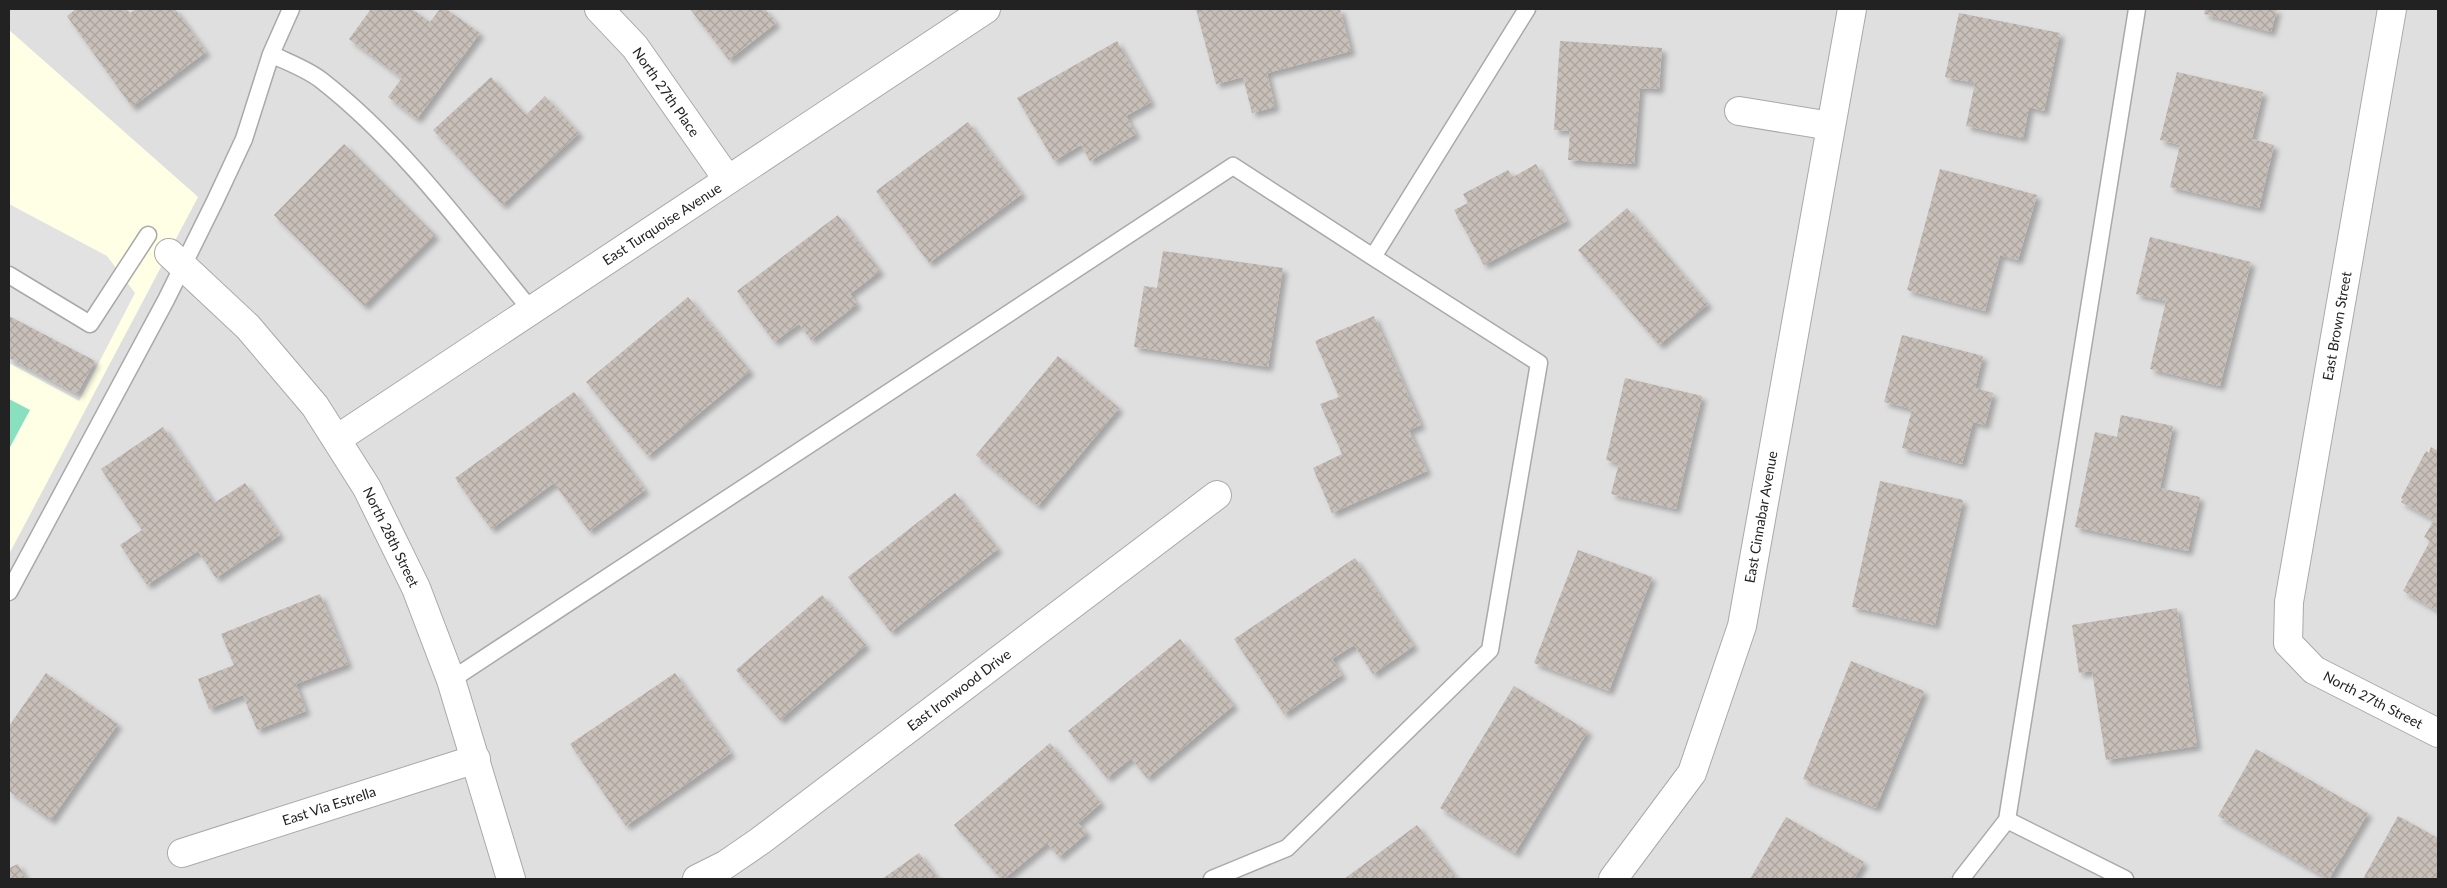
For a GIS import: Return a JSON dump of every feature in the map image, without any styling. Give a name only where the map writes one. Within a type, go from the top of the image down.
[{"type":"street","name":"North 27th Place","points":[[599,9],[635,47],[728,180]]},
{"type":"street","name":"East Turquoise Avenue","points":[[337,439],[986,9]]},
{"type":"street","name":"East Cinnabar Avenue","points":[[1613,879],[1692,773],[1742,626],[1852,9]]},
{"type":"street","name":"East Brown Street","points":[[2288,643],[2289,602],[2392,9]]},
{"type":"street","points":[[1739,111],[1831,126]]},
{"type":"street","name":"North 28th Street","points":[[176,260],[248,328],[315,406],[367,488],[416,588],[450,680],[476,759],[511,879]]},
{"type":"street","name":"East Ironwood Drive","points":[[697,879],[725,865],[760,841],[1217,496]]},
{"type":"street","name":"North 27th Street","points":[[2288,643],[2314,670],[2438,733]]},
{"type":"street","name":"East Via Estrella","points":[[182,852],[476,759]]},
{"type":"lane","points":[[9,592],[176,260],[244,139],[271,54],[291,9]]},
{"type":"lane","points":[[1373,257],[1527,9]]},
{"type":"lane","points":[[1961,879],[2007,820],[2137,9]]},
{"type":"lane","points":[[271,54],[320,79],[382,136],[412,167],[531,310]]},
{"type":"lane","points":[[450,680],[1233,166],[1539,363],[1490,650],[1287,848],[1212,879]]},
{"type":"lane","points":[[9,275],[90,324],[148,235]]},
{"type":"lane","points":[[2007,820],[2125,879]]},
{"type":"shaded area","points":[[9,9],[2438,9],[2438,879],[9,879],[9,554],[198,197],[9,30]]},
{"type":"shaded area","points":[[9,30],[198,197],[9,554]]},
{"type":"shaded area","points":[[9,204],[107,256],[135,293],[79,401],[9,363]]},
{"type":"green space","points":[[9,399],[30,410],[9,449]]},
{"type":"building","points":[[76,9],[126,9],[130,13],[136,9],[175,9],[206,52],[132,107],[67,16]]},
{"type":"building","points":[[371,9],[412,9],[430,22],[440,9],[446,9],[480,33],[417,119],[388,97],[402,78],[349,39]]},
{"type":"building","points":[[690,9],[765,9],[776,23],[729,60]]},
{"type":"building","points":[[1196,9],[1340,9],[1351,51],[1267,73],[1275,107],[1252,113],[1243,77],[1216,84]]},
{"type":"building","points":[[2205,9],[2277,9],[2271,32],[2204,14]]},
{"type":"building","points":[[1959,13],[2060,33],[2044,111],[2029,107],[2023,138],[1966,126],[1975,83],[1945,77]]},
{"type":"building","points":[[1117,41],[1151,102],[1126,116],[1136,134],[1090,161],[1081,145],[1054,161],[1017,98]]},
{"type":"building","points":[[1560,41],[1662,48],[1659,89],[1640,88],[1634,164],[1568,160],[1570,131],[1554,130]]},
{"type":"building","points":[[2177,72],[2263,92],[2252,139],[2274,145],[2259,208],[2170,187],[2180,145],[2160,140]]},
{"type":"building","points":[[491,77],[526,115],[545,96],[579,133],[502,205],[433,130]]},
{"type":"building","points":[[968,122],[1022,194],[929,263],[876,191]]},
{"type":"building","points":[[344,144],[435,235],[364,306],[274,215]]},
{"type":"building","points":[[1536,164],[1567,221],[1484,265],[1454,210],[1468,203],[1463,194],[1508,170],[1513,177]]},
{"type":"building","points":[[1940,169],[2037,195],[2018,260],[2000,255],[1985,311],[1907,290]]},
{"type":"building","points":[[1627,208],[1708,304],[1659,345],[1578,250]]},
{"type":"building","points":[[838,215],[880,271],[850,294],[857,304],[811,340],[799,324],[774,342],[737,291]]},
{"type":"building","points":[[2150,237],[2251,262],[2220,386],[2150,369],[2166,301],[2136,294]]},
{"type":"building","points":[[1163,251],[1283,268],[1268,367],[1134,347],[1144,286],[1157,288]]},
{"type":"building","points":[[688,297],[750,371],[648,456],[586,382]]},
{"type":"building","points":[[9,316],[95,361],[77,394],[9,358]]},
{"type":"building","points":[[1374,316],[1421,425],[1409,430],[1427,471],[1332,513],[1313,468],[1342,454],[1320,404],[1339,397],[1315,341]]},
{"type":"building","points":[[1902,335],[1983,356],[1975,388],[1993,393],[1985,425],[1973,422],[1962,464],[1902,448],[1912,409],[1884,402]]},
{"type":"building","points":[[1058,356],[1119,408],[1038,506],[976,455]]},
{"type":"building","points":[[1625,378],[1702,396],[1676,509],[1611,494],[1619,463],[1606,460]]},
{"type":"building","points":[[574,392],[645,490],[589,531],[554,483],[491,529],[455,478]]},
{"type":"building","points":[[2121,415],[2173,426],[2160,488],[2200,497],[2188,551],[2075,527],[2095,432],[2117,437]]},
{"type":"building","points":[[163,427],[214,503],[245,483],[280,535],[216,578],[198,551],[147,585],[120,545],[142,530],[101,469]]},
{"type":"building","points":[[2431,447],[2438,451],[2438,611],[2403,591],[2430,541],[2424,537],[2434,520],[2401,502],[2403,499],[2401,498],[2426,451],[2429,453]]},
{"type":"building","points":[[1880,481],[1963,500],[1935,625],[1852,607]]},
{"type":"building","points":[[955,493],[998,549],[891,632],[848,577]]},
{"type":"building","points":[[1578,550],[1652,577],[1609,691],[1534,663]]},
{"type":"building","points":[[1355,558],[1414,646],[1373,674],[1354,645],[1332,659],[1342,675],[1284,714],[1234,639]]},
{"type":"building","points":[[320,594],[348,664],[296,684],[306,711],[257,730],[243,695],[209,709],[198,679],[234,665],[221,634]]},
{"type":"building","points":[[822,595],[866,645],[780,720],[736,670]]},
{"type":"building","points":[[2177,608],[2197,746],[2106,760],[2092,671],[2079,673],[2072,625]]},
{"type":"building","points":[[1180,639],[1234,705],[1147,778],[1131,758],[1107,778],[1068,731]]},
{"type":"building","points":[[1851,661],[1924,691],[1876,808],[1803,779]]},
{"type":"building","points":[[46,673],[118,724],[51,820],[9,791],[9,726]]},
{"type":"building","points":[[675,673],[731,753],[626,826],[570,744]]},
{"type":"building","points":[[1514,686],[1588,731],[1515,853],[1440,808]]},
{"type":"building","points":[[1050,743],[1101,803],[1078,823],[1087,833],[1059,857],[1047,843],[1004,879],[1001,879],[954,825]]},
{"type":"building","points":[[2256,749],[2368,813],[2329,879],[2218,816]]},
{"type":"building","points":[[2398,816],[2438,838],[2438,879],[2363,879]]},
{"type":"building","points":[[1786,817],[1864,862],[1854,879],[1750,879]]},
{"type":"building","points":[[1417,825],[1457,879],[1344,879]]},
{"type":"building","points":[[919,853],[938,879],[882,879]]},
{"type":"building","points":[[18,864],[26,879],[9,879],[9,868]]}]
